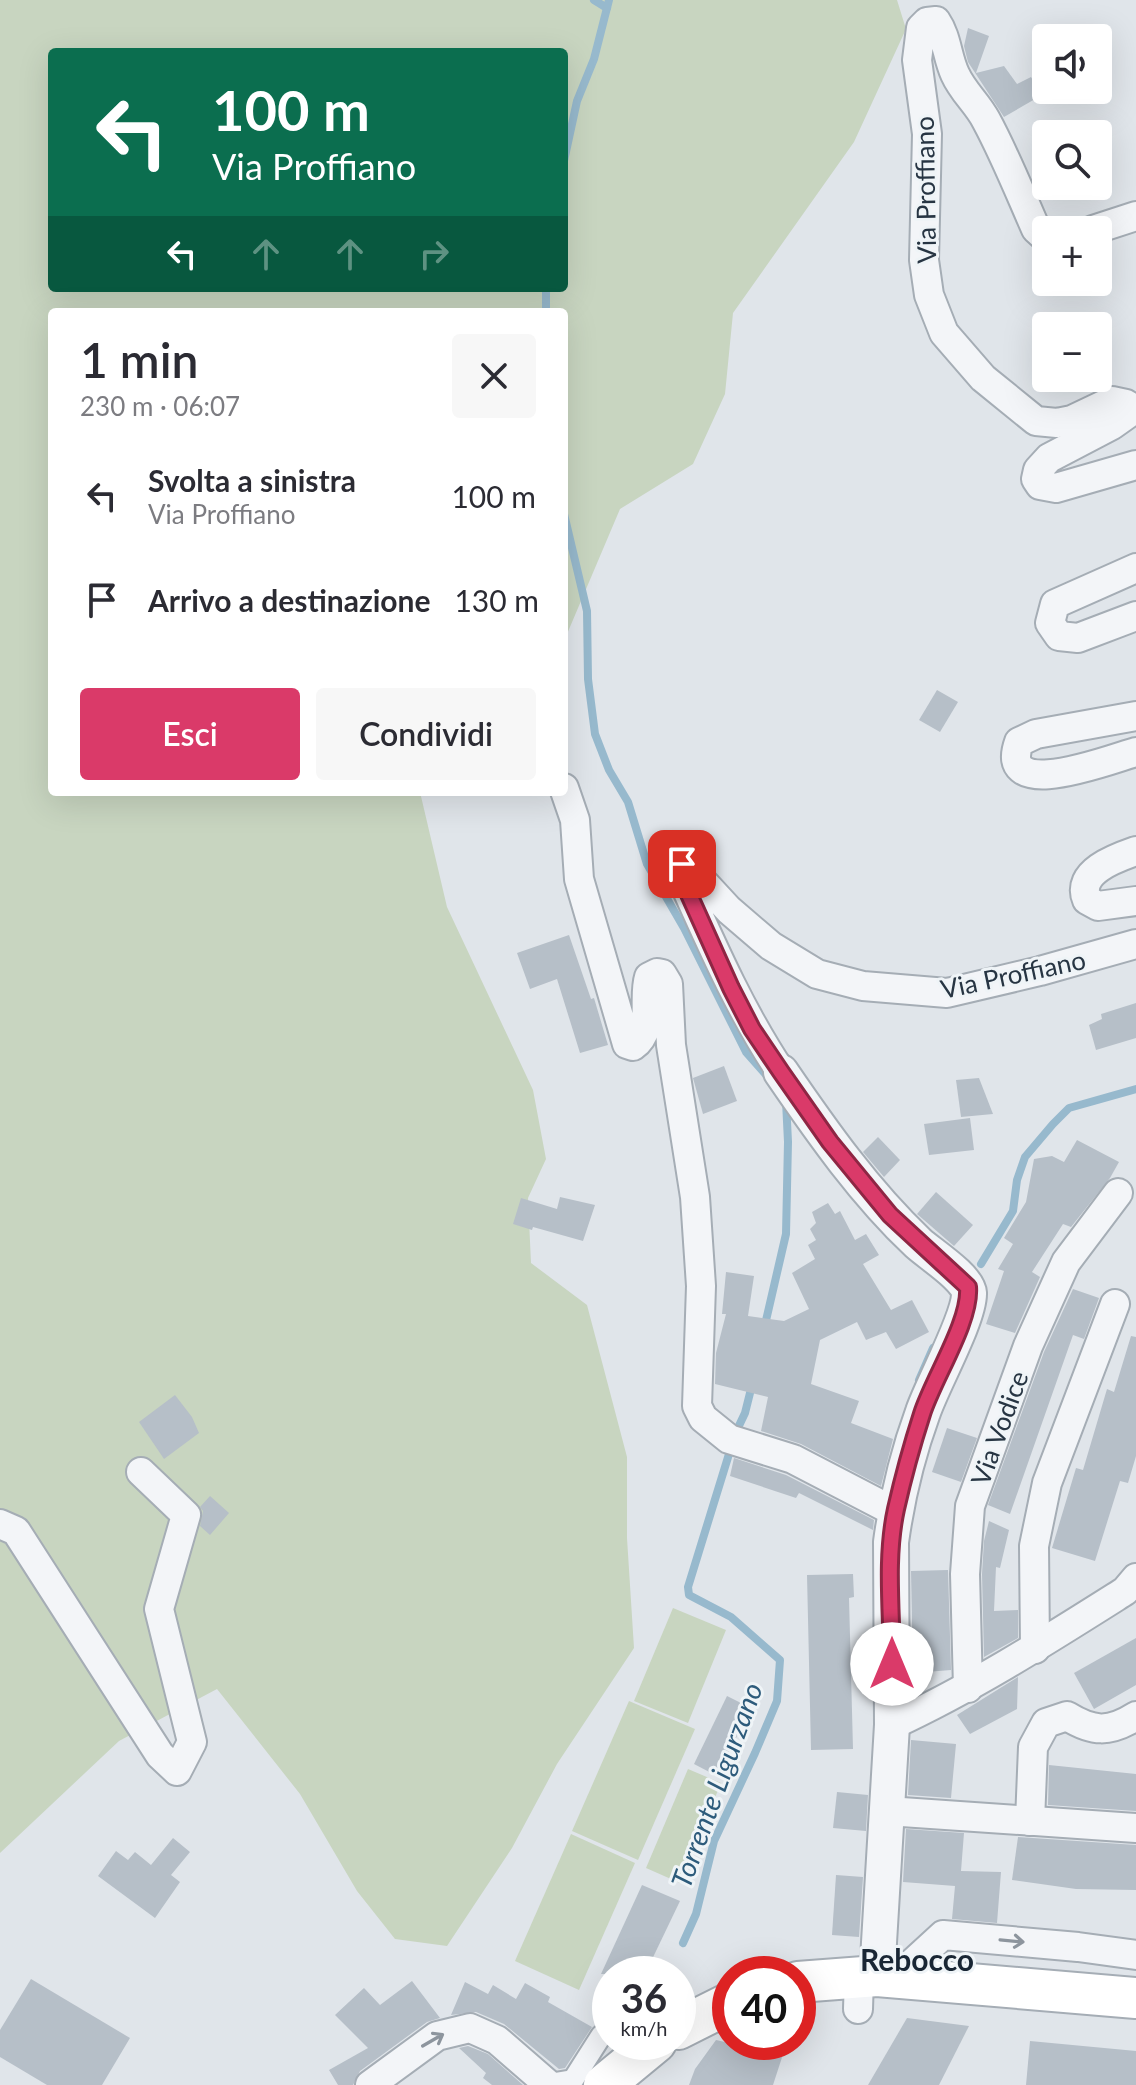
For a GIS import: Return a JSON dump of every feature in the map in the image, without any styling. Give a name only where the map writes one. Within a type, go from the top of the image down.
[{"type":"main road","points":[[816,1983],[1117,1996]]},
{"type":"main road","points":[[608,2084],[635,2060]]},
{"type":"street","name":"Via Proffiano","points":[[1032,220],[988,124],[955,75],[942,30],[936,21],[927,22],[921,28],[917,60],[927,134],[924,260],[929,295],[944,333],[983,378],[1036,421],[1057,423],[1072,420],[1112,401],[1135,409],[1112,425],[1049,458],[1038,470],[1036,479],[1040,485],[1056,488],[1136,465]]},
{"type":"street","points":[[1112,224],[1136,216]]},
{"type":"street","points":[[1136,568],[1055,604],[1050,623],[1059,636],[1078,638],[1136,616]]},
{"type":"street","points":[[1136,716],[1036,734],[1019,742],[1016,752],[1020,767],[1028,773],[1047,776],[1136,752]]},
{"type":"street","points":[[567,796],[575,820],[579,879],[627,1044],[633,1046],[640,1042],[646,1028],[649,977],[662,974],[668,984],[671,1045],[695,1197],[701,1286],[697,1406],[703,1418],[729,1439],[793,1459],[895,1512]]},
{"type":"street","points":[[1136,851],[1117,857],[1098,869],[1086,881],[1084,889],[1087,900],[1098,906],[1136,901]]},
{"type":"street","name":"Via Proffiano","points":[[872,1985],[892,1725],[891,1542],[895,1512],[922,1412],[963,1317],[969,1300],[968,1287],[890,1215],[830,1142],[781,1072],[752,1029],[731,988],[678,870],[682,864],[692,870],[729,910],[771,946],[817,974],[863,986],[947,993],[1136,944]]},
{"type":"street","name":"Via Vodice","points":[[968,1688],[965,1574],[970,1506],[1028,1346],[1066,1262],[1118,1193]]},
{"type":"street","points":[[1035,1649],[1034,1546],[1047,1483],[1115,1304]]},
{"type":"street","points":[[0,1524],[16,1531],[160,1755],[177,1771],[192,1742],[159,1609],[186,1515],[141,1472]]},
{"type":"street","points":[[892,1725],[968,1688],[1035,1649],[1125,1591],[1136,1578]]},
{"type":"street","points":[[1030,1821],[1033,1747],[1046,1723],[1067,1716],[1087,1728],[1118,1727],[1136,1716]]},
{"type":"street","points":[[887,1811],[1136,1828]]},
{"type":"street","points":[[872,1985],[943,1935],[1136,1955]]},
{"type":"street","points":[[1088,1948],[1117,1996]]},
{"type":"street","points":[[370,2085],[437,2036],[470,2028],[497,2040],[549,2084],[573,2080],[592,2050]]},
{"type":"green space","points":[[0,0],[897,0],[906,29],[854,142],[733,313],[725,394],[693,464],[620,509],[568,632],[568,308],[48,308],[48,796],[421,796],[447,907],[533,1090],[546,1159],[528,1198],[531,1263],[587,1305],[627,1457],[627,1538],[634,1648],[557,1764],[512,1848],[447,1946],[395,1939],[357,1891],[300,1794],[217,1689],[119,1741],[0,1853]]},
{"type":"green space","points":[[673,1608],[726,1630],[688,1723],[634,1701]]},
{"type":"green space","points":[[629,1701],[695,1729],[638,1860],[572,1831]]},
{"type":"green space","points":[[688,1769],[721,1783],[680,1883],[646,1868]]},
{"type":"green space","points":[[571,1834],[635,1863],[579,1990],[515,1961]]},
{"type":"building","points":[[968,28],[989,36],[976,73],[1004,66],[1017,84],[1031,77],[1032,101],[1004,117],[968,62],[964,46]]},
{"type":"building","points":[[937,690],[958,702],[940,732],[919,720]]},
{"type":"building","points":[[569,935],[591,999],[594,998],[608,1045],[580,1053],[557,979],[530,989],[517,953]]},
{"type":"building","points":[[1136,1003],[1136,1038],[1096,1050],[1089,1025],[1102,1019],[1101,1014]]},
{"type":"building","points":[[724,1066],[737,1101],[703,1114],[693,1078]]},
{"type":"building","points":[[979,1078],[993,1114],[961,1117],[956,1080]]},
{"type":"building","points":[[970,1118],[974,1150],[929,1155],[924,1124]]},
{"type":"building","points":[[878,1137],[900,1160],[884,1177],[863,1152]]},
{"type":"building","points":[[1077,1140],[1119,1162],[1071,1227],[1063,1224],[1032,1272],[1040,1277],[1015,1333],[986,1324],[1004,1271],[998,1269],[1013,1244],[1004,1238],[1026,1202],[1034,1159],[1052,1156],[1064,1162]]},
{"type":"building","points":[[936,1192],[973,1225],[954,1246],[917,1214]]},
{"type":"building","points":[[560,1197],[595,1205],[583,1241],[513,1224],[521,1198],[557,1209]]},
{"type":"building","points":[[828,1203],[835,1214],[840,1211],[855,1240],[866,1234],[879,1255],[863,1264],[891,1310],[912,1300],[929,1332],[896,1349],[886,1332],[866,1340],[857,1322],[820,1340],[811,1384],[859,1401],[851,1423],[893,1439],[881,1486],[801,1444],[761,1431],[768,1397],[715,1384],[716,1353],[726,1314],[722,1314],[726,1272],[754,1276],[748,1316],[784,1321],[809,1309],[792,1273],[815,1259],[808,1245],[816,1240],[810,1229],[816,1223],[812,1212]]},
{"type":"building","points":[[1073,1289],[1099,1298],[1084,1339],[1073,1335],[1010,1514],[988,1505],[1044,1352]]},
{"type":"building","points":[[1131,1336],[1136,1337],[1136,1456],[1128,1483],[1120,1481],[1095,1561],[1052,1548],[1076,1468],[1083,1470],[1107,1389],[1114,1392]]},
{"type":"building","points":[[175,1395],[192,1417],[199,1433],[164,1459],[139,1422]]},
{"type":"building","points":[[947,1428],[977,1438],[961,1482],[932,1472]]},
{"type":"building","points":[[734,1458],[786,1475],[874,1520],[873,1530],[799,1493],[796,1498],[730,1476]]},
{"type":"building","points":[[210,1496],[229,1513],[210,1535],[200,1526],[203,1511],[200,1507]]},
{"type":"building","points":[[989,1521],[1009,1530],[1000,1568],[996,1567],[994,1611],[1018,1610],[1018,1638],[984,1657],[982,1574]]},
{"type":"building","points":[[948,1570],[951,1670],[913,1673],[911,1571]]},
{"type":"building","points":[[853,1574],[854,1597],[849,1598],[853,1749],[811,1750],[807,1575]]},
{"type":"building","points":[[1136,1638],[1136,1685],[1094,1709],[1074,1673]]},
{"type":"building","points":[[1018,1677],[1017,1709],[970,1734],[957,1715]]},
{"type":"building","points":[[727,1696],[751,1708],[717,1776],[694,1764]]},
{"type":"building","points":[[911,1740],[956,1744],[951,1798],[908,1795]]},
{"type":"building","points":[[1049,1765],[1136,1774],[1136,1811],[1048,1805]]},
{"type":"building","points":[[837,1792],[868,1795],[866,1831],[833,1828]]},
{"type":"building","points":[[906,1829],[964,1833],[961,1871],[1001,1872],[997,1923],[952,1919],[955,1886],[903,1882]]},
{"type":"building","points":[[1018,1837],[1136,1845],[1136,1890],[1076,1889],[1012,1880]]},
{"type":"building","points":[[173,1838],[190,1852],[171,1875],[180,1882],[155,1918],[98,1876],[116,1851],[128,1860],[135,1852],[151,1865]]},
{"type":"building","points":[[836,1875],[863,1877],[859,1937],[832,1935]]},
{"type":"building","points":[[642,1885],[680,1901],[654,1956],[609,1956]]},
{"type":"building","points":[[31,1979],[130,2038],[102,2085],[47,2085],[0,2057],[0,2030]]},
{"type":"building","points":[[412,1981],[440,2018],[427,2022],[360,2071],[353,2085],[338,2085],[329,2070],[368,2048],[335,2015],[364,1988],[380,2005]]},
{"type":"building","points":[[465,1982],[488,1994],[493,1985],[516,1999],[525,1983],[550,1997],[548,2002],[592,2027],[565,2068],[559,2069],[504,2024],[476,2012],[451,2015]]},
{"type":"building","points":[[907,2018],[969,2026],[939,2085],[868,2085]]},
{"type":"building","points":[[1030,2041],[1136,2051],[1136,2085],[1026,2085]]},
{"type":"building","points":[[468,2046],[488,2054],[523,2085],[492,2085],[483,2078],[486,2073],[459,2048]]},
{"type":"building","points":[[712,2046],[712,2060],[781,2060],[773,2085],[689,2085],[695,2069]]},
{"type":"waterway","points":[[594,0],[607,8]]},
{"type":"waterway","name":"Torrente Ligurzano","points":[[568,143],[577,101],[594,59],[609,0]]},
{"type":"waterway","name":"Torrente Ligurzano","points":[[546,292],[546,308]]},
{"type":"waterway","name":"Torrente Ligurzano","points":[[568,531],[587,611],[588,679],[595,734],[609,770],[628,802],[647,864],[684,928],[746,1052],[769,1078]]},
{"type":"waterway","name":"Torrente Ligurzano","points":[[981,1264],[1013,1211],[1017,1180],[1025,1157],[1053,1124],[1069,1108],[1136,1089]]},
{"type":"waterway","name":"Torrente Ligurzano","points":[[764,1329],[786,1234],[786,1101]]},
{"type":"waterway","name":"Torrente Ligurzano","points":[[919,1380],[933,1348]]},
{"type":"waterway","name":"Torrente Ligurzano","points":[[736,1432],[752,1385]]},
{"type":"waterway","name":"Torrente Ligurzano","points":[[683,1943],[696,1914],[714,1841],[777,1701],[780,1660],[731,1617],[689,1595],[688,1587],[729,1454]]},
{"type":"district","name":"Rebocco","points":[[917,1959]]},
{"type":"route","points":[[682,864],[678,870],[731,988],[752,1029],[781,1072],[830,1142],[890,1215],[968,1287],[969,1300],[963,1317],[922,1412],[895,1512],[891,1542],[892,1664]]}]
